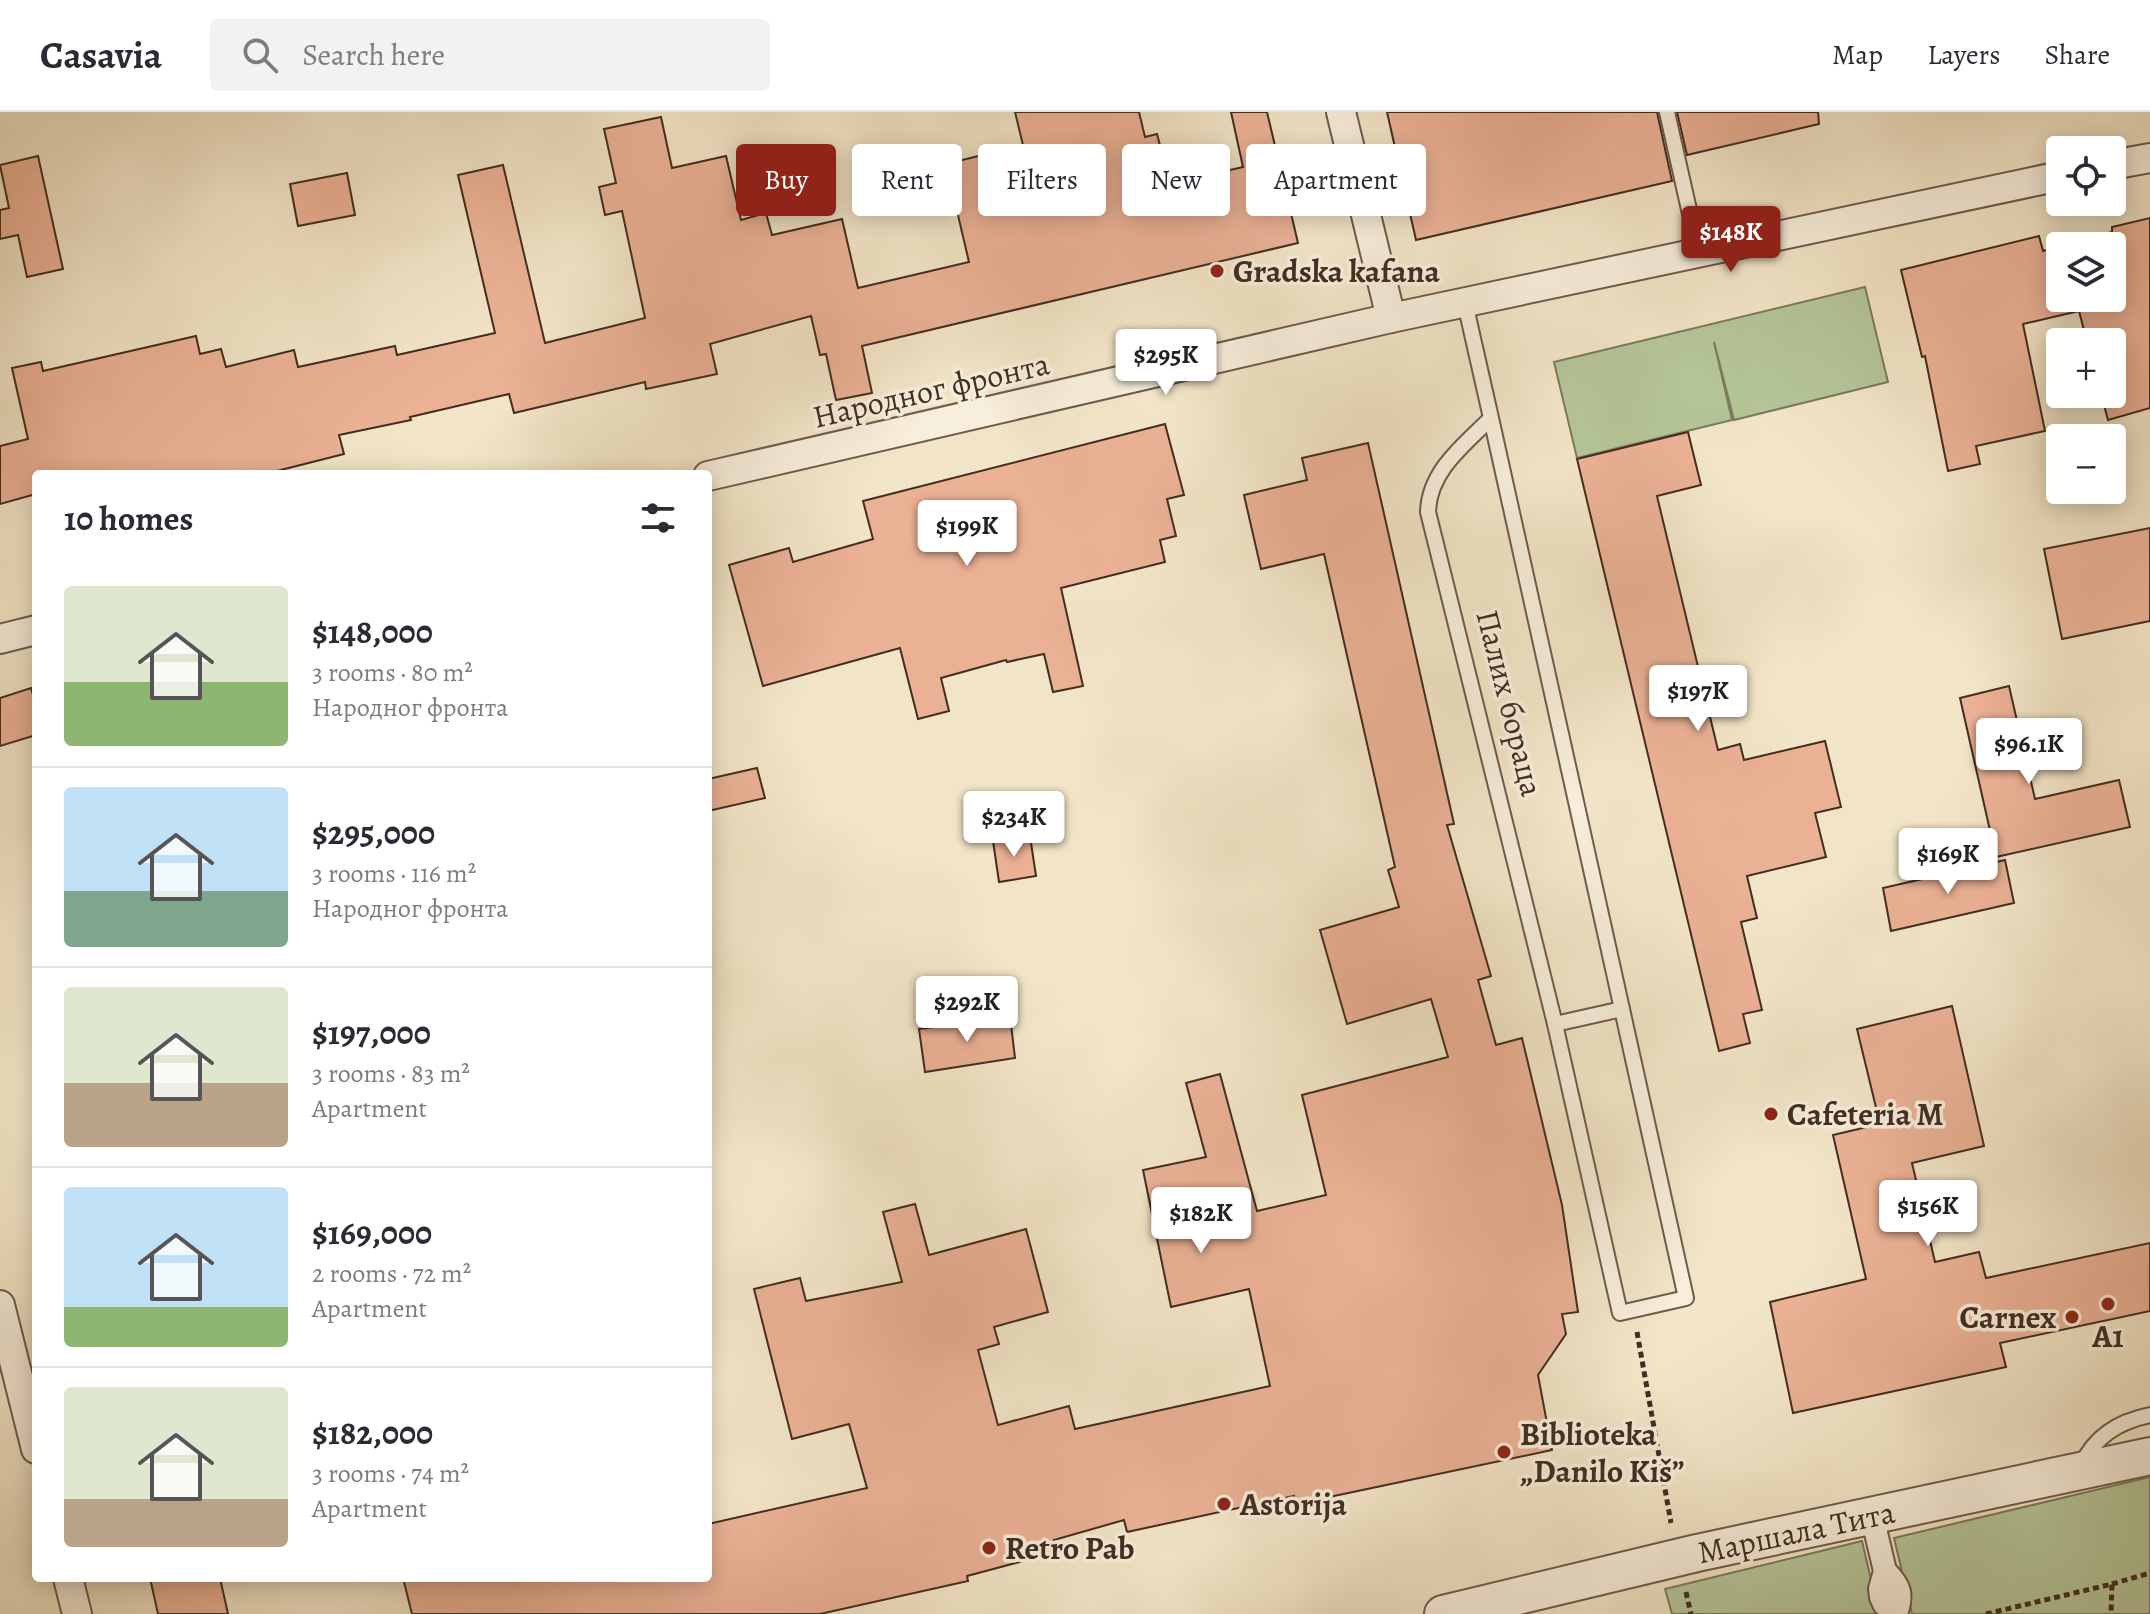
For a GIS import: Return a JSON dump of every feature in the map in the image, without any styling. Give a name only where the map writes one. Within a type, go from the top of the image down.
[{"type":"street","points":[[1341,112],[1391,318]]},
{"type":"street","points":[[2126,162],[2150,158]]},
{"type":"street","name":"Народног фронта","points":[[712,475],[1391,318],[2046,179]]},
{"type":"street","points":[[0,639],[32,631]]},
{"type":"street","points":[[0,1305],[32,1433]]},
{"type":"street","name":"Маршала Тита","points":[[1443,1614],[1678,1558],[2150,1456]]},
{"type":"street","points":[[1872,1516],[1885,1571],[1881,1597],[1896,1614]]},
{"type":"street","points":[[69,1582],[77,1614]]},
{"type":"lane","points":[[1667,112],[1699,254]]},
{"type":"lane","points":[[1465,303],[1686,1298],[1633,1310]]},
{"type":"lane","name":"Палих бораца","points":[[1491,418],[1443,469],[1428,496],[1428,512],[1555,1024],[1620,1313],[1633,1310]]},
{"type":"lane","points":[[1555,1024],[1622,1009]]},
{"type":"lane","points":[[2078,1472],[2086,1456],[2109,1430],[2134,1418],[2150,1415]]},
{"type":"path","points":[[1633,1310],[1678,1558]]},
{"type":"path","points":[[1986,1614],[2150,1573]]},
{"type":"path","points":[[2111,1614],[2112,1584]]},
{"type":"green space","points":[[1865,287],[1888,382],[1734,420],[1714,342],[1732,420],[1577,458],[1554,362]]},
{"type":"green space","points":[[2150,1477],[2150,1614],[1912,1614],[1894,1538]]},
{"type":"green space","points":[[1862,1541],[1879,1614],[1672,1614],[1665,1589]]},
{"type":"building","points":[[1015,112],[1139,112],[1145,137],[1157,134],[1160,144],[1122,144],[1122,216],[1230,216],[1230,170],[1243,167],[1231,112],[1267,112],[1275,144],[1246,144],[1246,216],[1292,216],[1298,243],[862,346],[872,393],[836,400],[826,354],[820,355],[811,316],[710,344],[717,374],[646,389],[645,382],[514,413],[509,394],[339,435],[344,454],[281,470],[32,470],[32,495],[0,504],[0,446],[28,439],[12,368],[41,362],[43,371],[196,336],[200,354],[221,349],[226,367],[294,350],[298,367],[395,346],[397,355],[495,333],[458,175],[503,165],[545,343],[645,318],[622,211],[605,215],[599,187],[616,183],[604,129],[661,117],[672,168],[726,156],[736,199],[736,216],[740,216],[741,220],[767,216],[772,235],[842,219],[858,288],[969,262],[958,216],[962,216],[962,160],[978,156],[978,216],[1106,216],[1106,144],[1023,144]]},
{"type":"building","points":[[1387,112],[1657,112],[1672,181],[1416,240],[1411,216],[1426,216],[1426,144],[1394,144]]},
{"type":"building","points":[[1677,112],[1818,112],[1819,124],[1687,155]]},
{"type":"building","points":[[38,156],[63,269],[27,277],[18,235],[0,239],[0,210],[9,208],[0,165]]},
{"type":"building","points":[[347,173],[355,215],[298,226],[290,184]]},
{"type":"building","points":[[2150,218],[2150,408],[2108,420],[2105,408],[2126,408],[2126,328],[2083,328],[2079,312],[2126,312],[2126,232],[2112,232],[2112,227]]},
{"type":"building","points":[[2039,236],[2043,251],[2046,250],[2046,312],[2075,312],[2023,324],[2045,431],[1976,446],[1980,464],[1948,471],[1925,356],[1922,357],[1901,270]]},
{"type":"building","points":[[1165,424],[1184,495],[1167,499],[1176,536],[1160,540],[1165,562],[1061,588],[1083,686],[1053,692],[1044,654],[1006,660],[941,678],[949,711],[918,719],[900,648],[763,686],[729,565],[789,548],[793,562],[873,539],[863,501]]},
{"type":"building","points":[[1688,432],[1701,485],[1657,496],[1718,750],[1740,744],[1744,760],[1825,741],[1841,807],[1815,813],[1826,857],[1747,876],[1757,918],[1741,922],[1762,1010],[1743,1014],[1750,1043],[1719,1051],[1577,459]]},
{"type":"building","points":[[1368,443],[1454,824],[1447,825],[1491,976],[1478,980],[1496,1045],[1522,1038],[1562,1205],[1578,1312],[1562,1314],[1566,1334],[1538,1375],[1552,1450],[1296,1504],[1294,1496],[1127,1532],[1124,1520],[1054,1540],[1057,1552],[967,1576],[968,1581],[820,1614],[412,1614],[404,1582],[712,1582],[712,1523],[867,1488],[849,1424],[792,1439],[754,1289],[800,1278],[806,1301],[902,1282],[883,1212],[915,1204],[929,1255],[1026,1229],[1048,1312],[994,1327],[999,1344],[978,1350],[998,1425],[1069,1406],[1075,1429],[1270,1386],[1249,1289],[1171,1307],[1143,1170],[1206,1157],[1186,1083],[1220,1074],[1257,1211],[1326,1195],[1302,1095],[1448,1057],[1431,999],[1347,1024],[1320,930],[1399,907],[1388,870],[1395,867],[1324,554],[1261,569],[1244,495],[1307,480],[1302,458]]},
{"type":"building","points":[[2150,528],[2150,621],[2062,639],[2044,549]]},
{"type":"building","points":[[2009,686],[2035,799],[2119,780],[2130,827],[1996,857],[1960,698]]},
{"type":"building","points":[[31,688],[32,736],[0,746],[0,698]]},
{"type":"building","points":[[757,768],[765,798],[712,810],[712,778]]},
{"type":"building","points":[[1030,836],[1036,876],[999,882],[993,841]]},
{"type":"building","points":[[2005,860],[2014,903],[1891,931],[1883,888]]},
{"type":"building","points":[[1952,1006],[1984,1146],[1912,1163],[1935,1262],[1979,1252],[1986,1278],[2150,1243],[2150,1311],[2000,1343],[2006,1367],[1793,1413],[1770,1302],[1866,1279],[1833,1135],[1880,1124],[1857,1029]]},
{"type":"building","points":[[1010,1016],[1015,1058],[925,1072],[919,1029]]},
{"type":"building","points":[[151,1582],[221,1582],[228,1614],[158,1614]]},
{"type":"place","name":"Gradska kafana","points":[[1217,271]]},
{"type":"place","name":"Cafeteria M","points":[[1771,1114]]},
{"type":"place","name":"A1","points":[[2108,1304]]},
{"type":"place","name":"Carnex","points":[[2072,1317]]},
{"type":"place","name":"Biblioteka „Danilo Kiš”","points":[[1504,1452]]},
{"type":"place","name":"Astorija","points":[[1224,1504]]},
{"type":"place","name":"Retro Pab","points":[[989,1548]]}]
